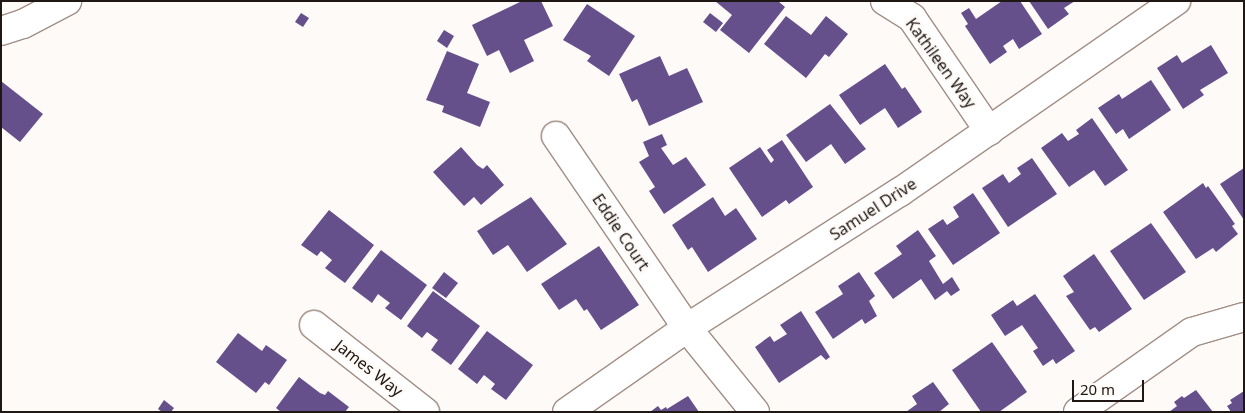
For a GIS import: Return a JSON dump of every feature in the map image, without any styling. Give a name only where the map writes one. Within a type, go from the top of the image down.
[{"type":"street","points":[[1,31],[23,24],[68,1]]},
{"type":"street","name":"Kathileen Way","points":[[885,1],[912,18],[989,131]]},
{"type":"street","name":"Samuel Drive","points":[[567,412],[687,328],[900,192],[1176,1]]},
{"type":"street","name":"Eddie Court","points":[[556,136],[687,328],[755,412]]},
{"type":"street","points":[[1078,412],[1192,332],[1244,318]]},
{"type":"street","name":"James Way","points":[[314,325],[425,412]]},
{"type":"building","points":[[522,1],[541,1],[553,26],[524,40],[534,61],[510,73],[499,50],[487,56],[472,25]]},
{"type":"building","points":[[715,1],[778,1],[785,7],[749,53],[720,30],[732,15]]},
{"type":"building","points":[[1002,1],[1020,1],[1042,34],[1019,49],[1013,39],[1003,46],[1007,52],[990,64],[965,26],[968,24],[961,13],[969,8],[976,19]]},
{"type":"building","points":[[1029,1],[1075,1],[1064,8],[1069,14],[1048,29]]},
{"type":"building","points":[[587,4],[635,36],[609,76],[587,61],[591,56],[563,40]]},
{"type":"building","points":[[301,13],[309,18],[303,27],[295,22]]},
{"type":"building","points":[[710,13],[723,23],[716,32],[703,22]]},
{"type":"building","points":[[786,16],[811,35],[826,16],[848,34],[829,57],[825,54],[806,78],[764,44]]},
{"type":"building","points":[[444,30],[454,36],[447,48],[437,41]]},
{"type":"building","points":[[1211,45],[1228,73],[1200,90],[1204,95],[1183,109],[1157,68],[1177,55],[1182,63]]},
{"type":"building","points":[[447,51],[479,64],[467,93],[490,102],[480,127],[442,112],[444,106],[426,100]]},
{"type":"building","points":[[660,56],[669,76],[687,68],[703,102],[649,126],[637,99],[632,102],[619,74]]},
{"type":"building","points":[[885,64],[902,89],[905,87],[922,112],[898,128],[885,108],[860,125],[839,95]]},
{"type":"building","points":[[1151,80],[1171,110],[1129,139],[1123,129],[1116,134],[1098,108],[1119,94],[1122,99]]},
{"type":"building","points":[[1,81],[43,114],[20,142],[1,127]]},
{"type":"building","points":[[830,104],[866,149],[845,164],[831,144],[806,162],[786,135]]},
{"type":"building","points":[[1092,118],[1128,170],[1105,186],[1094,170],[1069,187],[1041,148],[1062,133],[1068,141],[1079,134],[1076,130]]},
{"type":"building","points":[[662,134],[667,145],[661,148],[673,165],[686,157],[706,185],[664,214],[649,191],[655,187],[639,162],[649,156],[643,142]]},
{"type":"building","points":[[782,140],[813,187],[789,204],[786,200],[762,217],[729,168],[760,147],[771,163],[774,160],[767,150]]},
{"type":"building","points":[[461,147],[477,165],[483,169],[487,165],[504,185],[481,205],[474,197],[464,206],[433,172]]},
{"type":"building","points":[[1032,158],[1057,194],[1008,227],[982,188],[1003,174],[1009,183],[1021,174],[1017,168]]},
{"type":"building","points":[[1244,168],[1244,220],[1220,184]]},
{"type":"building","points":[[1203,183],[1206,188],[1208,186],[1235,224],[1232,226],[1238,234],[1216,252],[1213,248],[1196,259],[1163,212]]},
{"type":"building","points":[[973,193],[1000,233],[953,265],[928,229],[943,219],[947,225],[959,217],[953,207]]},
{"type":"building","points":[[531,197],[567,244],[527,272],[508,245],[493,255],[477,231]]},
{"type":"building","points":[[713,197],[725,216],[736,208],[757,239],[708,272],[692,247],[688,250],[672,225]]},
{"type":"building","points":[[329,210],[374,245],[345,283],[325,268],[332,260],[321,251],[317,256],[301,245]]},
{"type":"building","points":[[1151,223],[1186,272],[1144,300],[1110,251]]},
{"type":"building","points":[[918,230],[936,256],[929,261],[943,284],[952,277],[960,290],[951,296],[947,291],[935,300],[921,279],[893,299],[874,273],[902,254],[896,246]]},
{"type":"building","points":[[599,246],[639,305],[601,330],[587,309],[584,311],[576,299],[559,310],[541,284]]},
{"type":"building","points":[[381,250],[427,285],[401,320],[385,308],[390,303],[378,294],[372,303],[352,288]]},
{"type":"building","points":[[1094,254],[1132,309],[1099,332],[1095,327],[1090,330],[1066,296],[1074,292],[1063,276]]},
{"type":"building","points":[[444,272],[458,283],[446,298],[432,288]]},
{"type":"building","points":[[859,272],[875,296],[869,301],[877,316],[865,324],[862,319],[833,339],[815,312],[843,294],[838,286]]},
{"type":"building","points":[[433,291],[480,326],[451,365],[431,350],[438,340],[427,332],[422,338],[407,326]]},
{"type":"building","points":[[1035,294],[1075,351],[1056,364],[1053,359],[1043,366],[1033,351],[1038,348],[1022,325],[1005,336],[991,315],[1013,300],[1017,306]]},
{"type":"building","points":[[801,311],[830,357],[826,360],[821,355],[779,383],[755,347],[770,336],[774,342],[787,334],[780,325]]},
{"type":"building","points":[[487,331],[533,365],[506,400],[491,389],[495,384],[484,375],[477,384],[458,369]]},
{"type":"building","points":[[238,333],[262,351],[266,345],[287,360],[269,385],[265,382],[256,393],[216,362]]},
{"type":"building","points":[[992,342],[1027,392],[999,412],[981,412],[952,370]]},
{"type":"building","points":[[299,377],[320,393],[325,395],[328,391],[349,407],[345,412],[281,412],[276,408]]},
{"type":"building","points":[[933,382],[949,404],[939,412],[906,412],[917,404],[912,396]]},
{"type":"building","points":[[1196,390],[1213,412],[1169,412],[1177,406],[1174,402]]},
{"type":"building","points":[[1244,391],[1244,412],[1231,412],[1227,406],[1232,403],[1230,400]]},
{"type":"building","points":[[688,396],[699,412],[650,412],[658,406],[661,410],[666,407],[667,409]]},
{"type":"building","points":[[164,400],[174,408],[171,412],[162,412],[158,409]]}]
